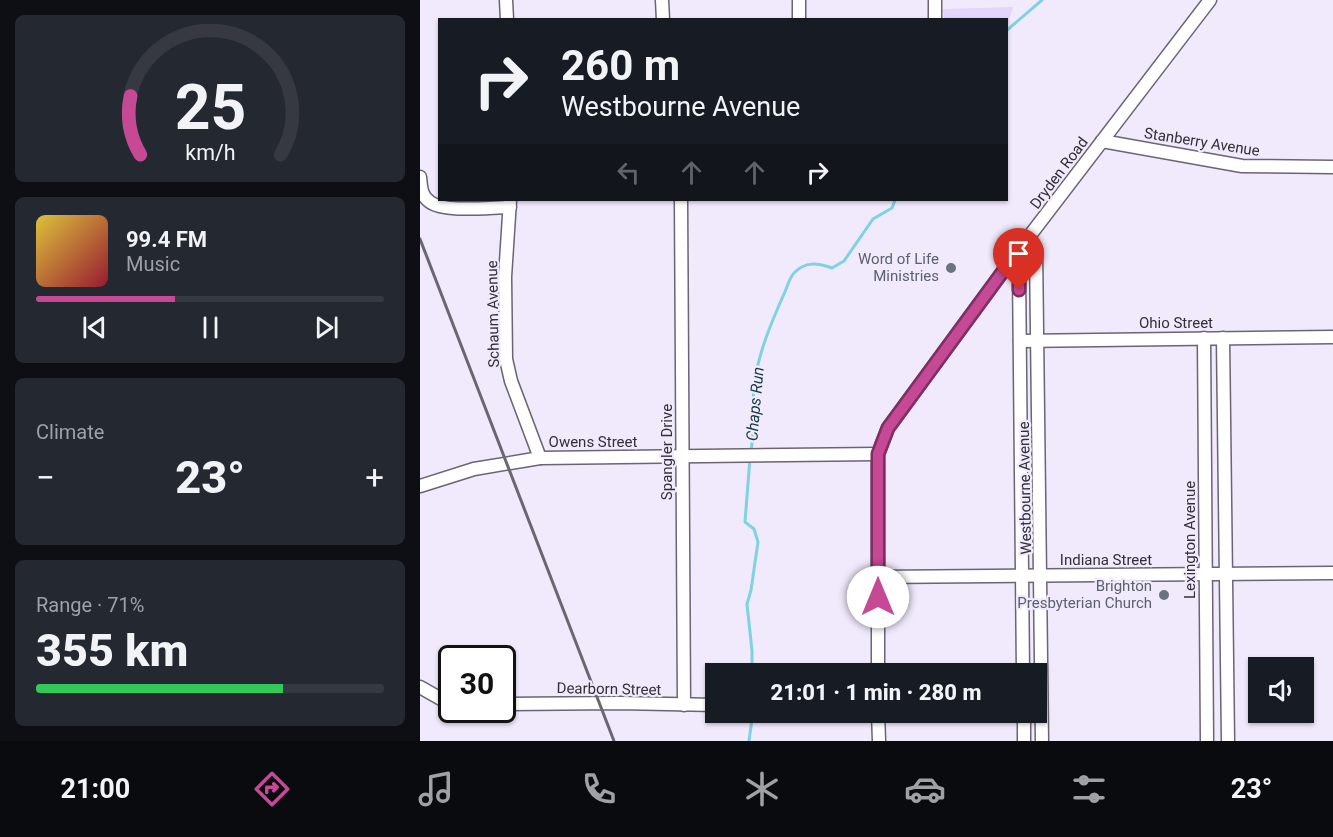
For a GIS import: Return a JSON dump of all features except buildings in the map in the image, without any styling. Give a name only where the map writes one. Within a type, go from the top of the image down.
[{"type":"street","points":[[506,0],[507,18]]},
{"type":"street","points":[[662,0],[663,18]]},
{"type":"street","points":[[799,0],[800,18]]},
{"type":"street","points":[[935,0],[935,18]]},
{"type":"street","name":"Dryden Road","points":[[878,663],[878,454],[888,428],[1027,239],[1210,0]]},
{"type":"street","name":"Stanberry Avenue","points":[[1102,141],[1242,166],[1333,167]]},
{"type":"street","points":[[420,177],[421,191],[436,206],[510,203]]},
{"type":"street","name":"Spangler Drive","points":[[681,201],[684,705]]},
{"type":"street","name":"Schaum Avenue","points":[[510,203],[505,277],[506,359],[510,381],[540,458]]},
{"type":"street","name":"Westbourne Avenue","points":[[1027,239],[1036,248],[1042,741]]},
{"type":"street","name":"Westbourne Avenue","points":[[1015,255],[1019,270],[1023,663]]},
{"type":"street","name":"Ohio Street","points":[[1020,341],[1333,337]]},
{"type":"street","name":"Lexington Avenue","points":[[1204,338],[1207,741]]},
{"type":"street","points":[[1223,338],[1228,741]]},
{"type":"street","name":"Owens Street","points":[[420,486],[474,469],[540,458],[878,454]]},
{"type":"street","name":"Indiana Street","points":[[878,577],[1333,573]]},
{"type":"street","points":[[420,687],[438,697]]},
{"type":"street","name":"Dearborn Street","points":[[516,704],[705,705]]},
{"type":"street","points":[[878,723],[879,741]]},
{"type":"street","points":[[1024,723],[1024,741]]},
{"type":"shaded area","points":[[1013,7],[1008,24],[1008,18],[944,18],[943,9]]},
{"type":"waterway","name":"Chaps Run","points":[[1008,29],[1042,0]]},
{"type":"waterway","name":"Chaps Run","points":[[751,451],[754,386],[759,362],[770,327],[791,278],[803,266],[817,264],[832,268],[844,261],[873,219],[892,208],[895,201]]},
{"type":"waterway","name":"Chaps Run","points":[[750,458],[745,522],[754,529],[758,542],[747,604],[752,663]]},
{"type":"waterway","name":"Chaps Run","points":[[749,741],[751,723]]},
{"type":"railway","points":[[420,239],[614,741]]},
{"type":"place","name":"Word of Life Ministries","points":[[951,268]]},
{"type":"place","name":"Brighton Presbyterian Church","points":[[1164,595]]},
{"type":"route","points":[[878,597],[878,454],[881,443],[888,428],[1015,255],[1019,270],[1019,290]]}]
